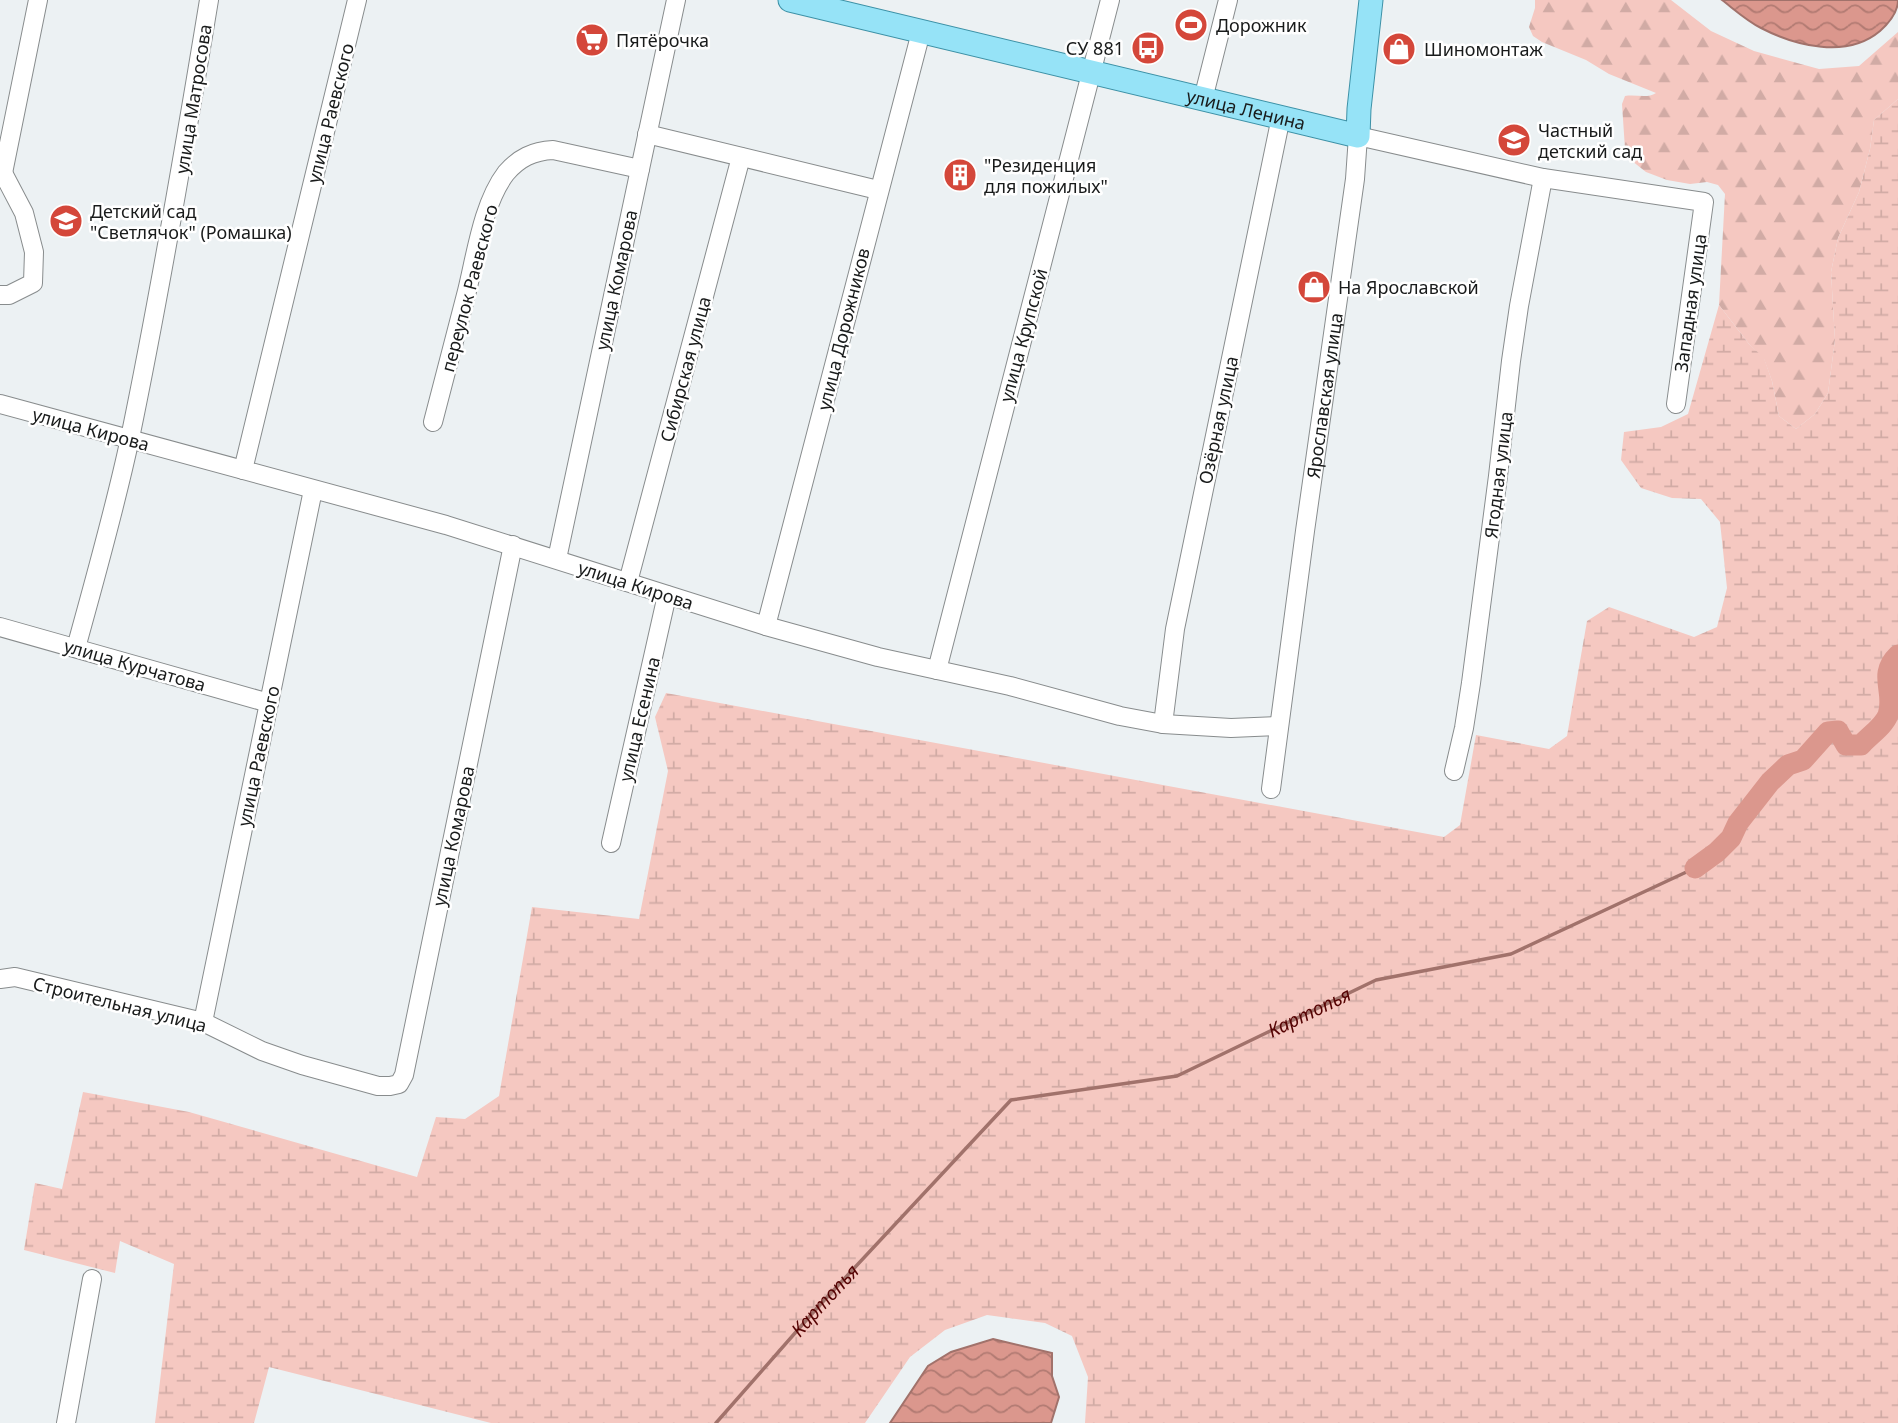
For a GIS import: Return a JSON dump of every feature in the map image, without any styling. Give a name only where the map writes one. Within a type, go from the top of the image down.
[{"type":"main road","name":"улица Ленина","points":[[790,0],[1358,136]]},
{"type":"main road","name":"Ярославская улица","points":[[1358,136],[1371,0]]},
{"type":"street","points":[[0,295],[9,295],[33,283],[34,252],[24,212],[1,174],[38,0]]},
{"type":"street","name":"улица Матросова","points":[[76,648],[130,439],[168,246],[209,0]]},
{"type":"street","name":"улица Раевского","points":[[243,470],[357,0]]},
{"type":"street","name":"улица Комарова","points":[[557,559],[676,0]]},
{"type":"street","name":"улица Крупской","points":[[937,670],[1110,0]]},
{"type":"street","points":[[1203,99],[1228,0]]},
{"type":"street","name":"улица Дорожников","points":[[766,626],[921,32]]},
{"type":"street","name":"Озёрная улица","points":[[1163,724],[1175,629],[1281,117]]},
{"type":"street","points":[[647,134],[878,190]]},
{"type":"street","name":"улица Ленина","points":[[1358,136],[1543,178],[1704,202]]},
{"type":"street","name":"Ярославская улица","points":[[1271,789],[1355,179],[1358,136]]},
{"type":"street","name":"переулок Раевского","points":[[433,422],[481,233],[491,201],[508,171],[527,156],[538,151],[553,150],[640,169]]},
{"type":"street","name":"Сибирская улица","points":[[628,582],[741,157]]},
{"type":"street","name":"Ягодная улица","points":[[1454,771],[1471,683],[1519,306],[1543,178]]},
{"type":"street","name":"Западная улица","points":[[1676,404],[1704,202]]},
{"type":"street","name":"улица Кирова","points":[[0,404],[446,525],[766,626],[868,654],[1010,686],[1120,716],[1163,724],[1231,728],[1279,726]]},
{"type":"street","name":"улица Раевского","points":[[203,1022],[313,490]]},
{"type":"street","name":"улица Комарова","points":[[399,1084],[404,1075],[513,545]]},
{"type":"street","name":"улица Есенина","points":[[611,844],[667,594]]},
{"type":"street","name":"улица Курчатова","points":[[0,627],[269,703]]},
{"type":"street","name":"Строительная улица","points":[[0,979],[15,977],[203,1022],[262,1051],[302,1065],[378,1086],[399,1084]]},
{"type":"street","points":[[66,1423],[92,1279]]},
{"type":"green space","points":[[1535,0],[1671,0],[1711,31],[1754,51],[1819,69],[1859,66],[1898,32],[1898,99],[1874,120],[1859,192],[1838,238],[1831,272],[1835,340],[1828,393],[1815,414],[1796,429],[1779,416],[1772,381],[1764,359],[1719,305],[1725,194],[1718,185],[1707,182],[1690,184],[1667,180],[1646,172],[1632,161],[1625,149],[1622,104],[1625,96],[1649,96],[1656,93],[1609,74],[1586,60],[1533,36],[1529,27]]},
{"type":"green space","points":[[1898,99],[1898,1423],[1085,1423],[1088,1377],[1072,1336],[1045,1323],[987,1315],[945,1330],[910,1357],[865,1423],[491,1423],[269,1367],[254,1423],[155,1423],[174,1264],[120,1241],[115,1273],[24,1250],[35,1183],[62,1189],[83,1092],[189,1112],[417,1177],[436,1117],[465,1119],[499,1096],[532,907],[639,919],[668,771],[655,717],[666,693],[1444,837],[1460,825],[1476,735],[1549,749],[1567,736],[1587,621],[1609,607],[1694,637],[1717,627],[1727,588],[1720,522],[1701,499],[1672,498],[1641,488],[1621,460],[1624,432],[1661,427],[1688,414],[1719,305],[1749,344],[1764,358],[1779,416],[1796,429],[1815,414],[1828,393],[1835,340],[1831,272],[1838,238],[1859,192],[1874,120]]},
{"type":"water","points":[[1722,0],[1898,0],[1898,5],[1890,21],[1867,40],[1852,45],[1821,47],[1790,40],[1761,28]]},
{"type":"water","points":[[993,1339],[1052,1353],[1052,1376],[1059,1397],[1051,1423],[890,1423],[928,1366],[951,1352]]},
{"type":"waterway","name":"Картопья","points":[[1695,868],[1731,838],[1738,823],[1770,782],[1788,765],[1803,760],[1828,732],[1838,731],[1846,745],[1861,745],[1880,727],[1890,707],[1889,670],[1898,655]]},
{"type":"waterway","name":"Картопья","points":[[716,1423],[817,1308],[1011,1100],[1177,1076],[1376,980],[1511,954],[1695,868]]},
{"type":"place","name":"Дорожник","points":[[1191,25]]},
{"type":"place","name":"Пятёрочка","points":[[592,40]]},
{"type":"place","name":"СУ 881","points":[[1148,48]]},
{"type":"place","name":"Шиномонтаж","points":[[1399,49]]},
{"type":"place","name":"Частный детский сад","points":[[1514,140]]},
{"type":"place","name":"\"Резиденция для пожилых\"","points":[[960,175]]},
{"type":"place","name":"Детский сад \"Светлячок\" (Ромашка)","points":[[66,221]]},
{"type":"place","name":"На Ярославской","points":[[1314,287]]}]
